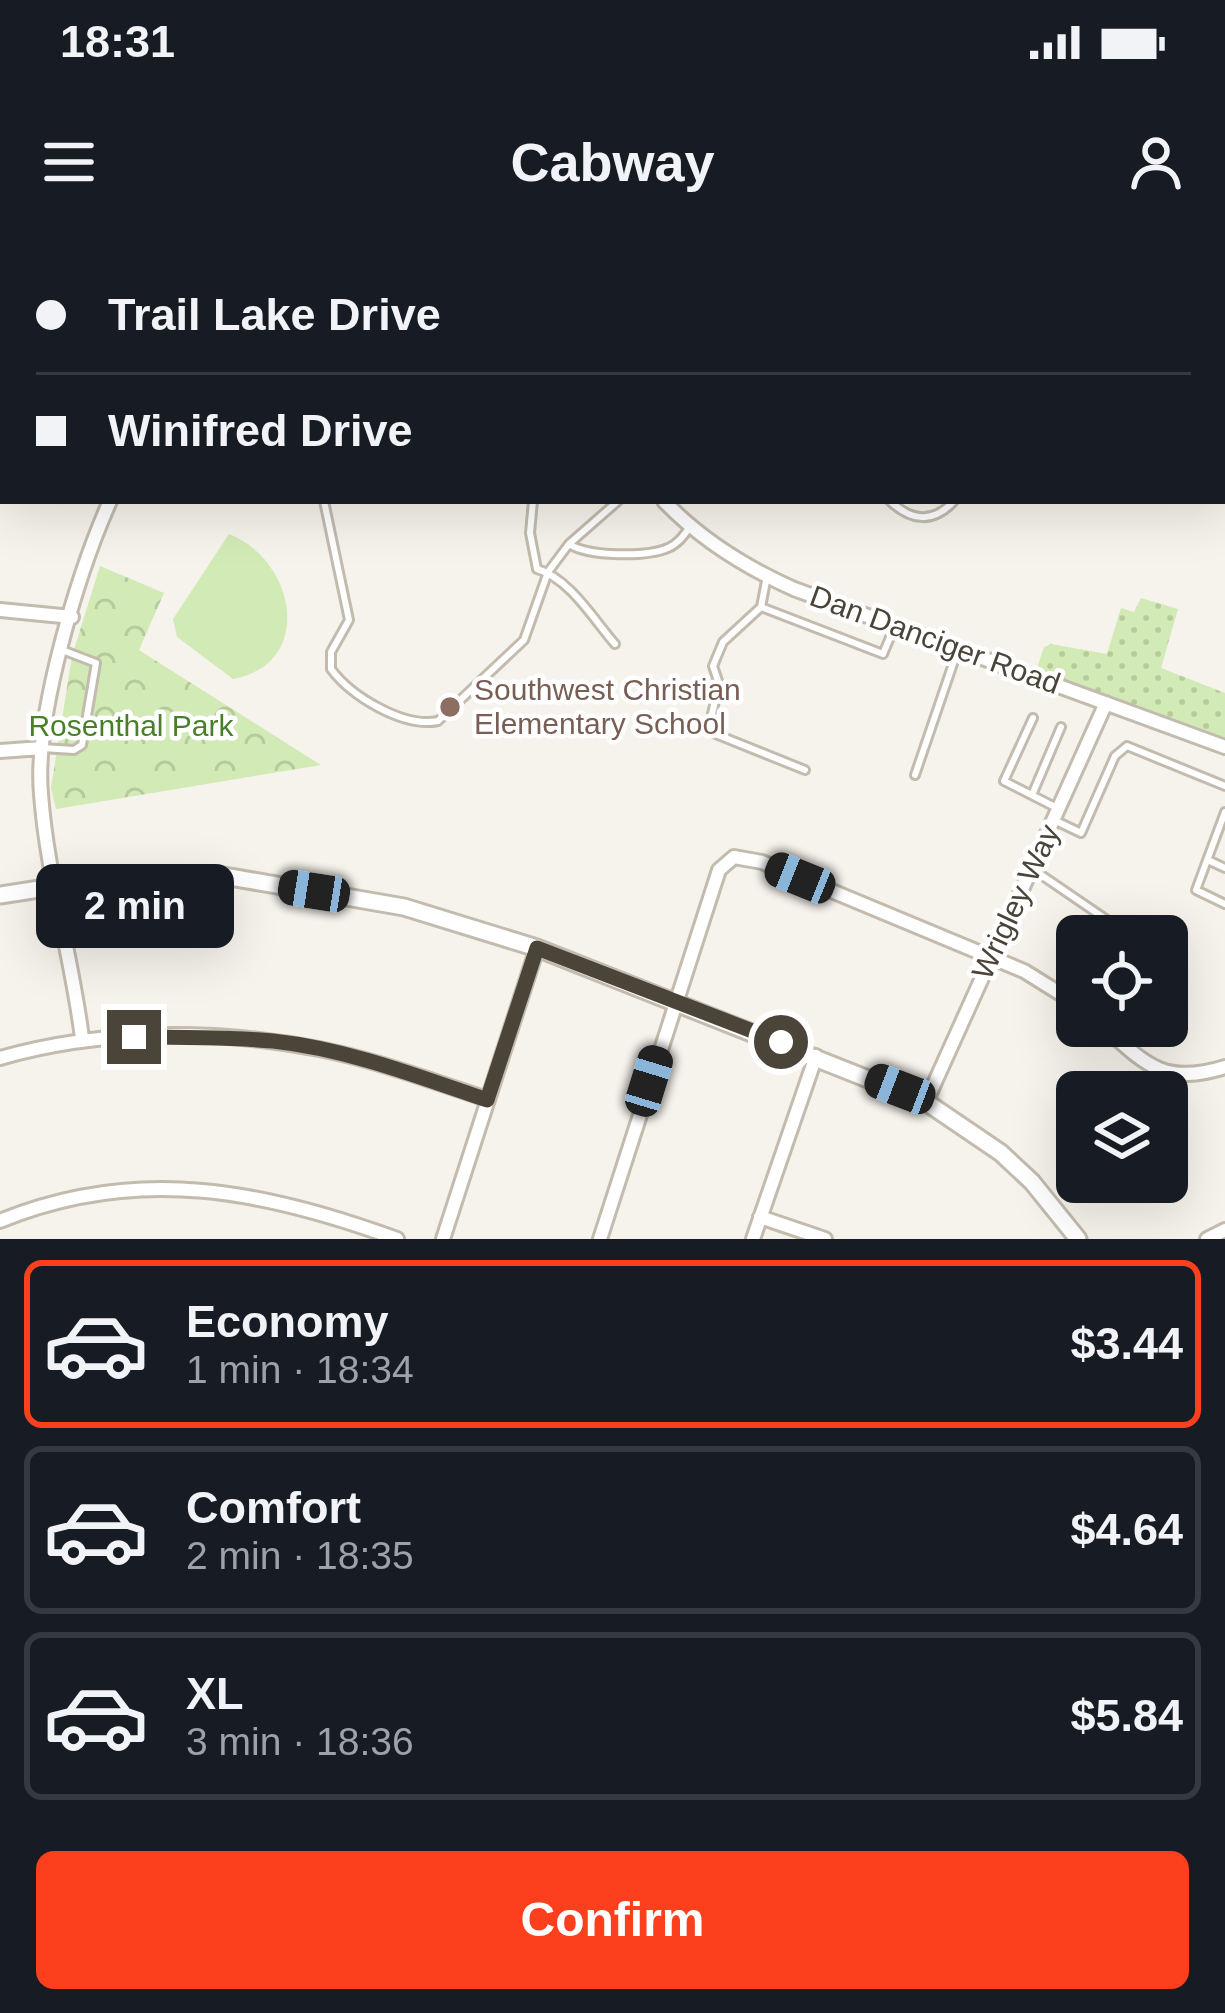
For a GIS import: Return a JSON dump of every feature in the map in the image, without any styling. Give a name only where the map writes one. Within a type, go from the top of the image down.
[{"type":"street","points":[[82,1038],[40,793],[42,748],[71,617],[109,504]]},
{"type":"street","name":"Dan Danciger Road","points":[[667,504],[691,527],[766,576],[1225,747]]},
{"type":"street","points":[[0,610],[71,617]]},
{"type":"street","name":"Wrigley Way","points":[[926,1102],[1106,704]]},
{"type":"street","points":[[0,751],[42,748]]},
{"type":"street","points":[[600,1239],[719,870],[734,857],[762,862],[991,956],[1056,992]]},
{"type":"street","points":[[0,895],[56,884],[224,876],[404,907],[537,948],[926,1102],[1001,1153],[1032,1182],[1078,1239]]},
{"type":"street","points":[[443,1239],[537,948]]},
{"type":"street","points":[[0,1058],[82,1038],[274,1041],[375,1062],[487,1100]]},
{"type":"street","points":[[1129,1047],[1158,1071],[1199,1075],[1225,1067]]},
{"type":"street","points":[[754,1239],[815,1056]]},
{"type":"street","points":[[0,1221],[61,1202],[182,1187],[292,1205],[397,1239]]},
{"type":"street","points":[[760,1217],[825,1239]]},
{"type":"street","points":[[1207,1239],[1225,1230]]},
{"type":"lane","points":[[325,504],[349,620],[331,652],[331,669],[363,701],[426,723],[438,721],[524,640],[548,572],[569,544],[615,504]]},
{"type":"lane","points":[[533,504],[530,533],[537,568],[548,572],[615,644]]},
{"type":"lane","points":[[894,504],[913,518],[941,514],[951,504]]},
{"type":"lane","points":[[569,544],[596,554],[662,550],[691,527]]},
{"type":"lane","points":[[766,576],[761,607],[723,642],[713,666],[719,684],[708,731],[805,770]]},
{"type":"lane","points":[[761,607],[883,654],[896,625]]},
{"type":"lane","points":[[915,775],[958,649]]},
{"type":"lane","points":[[42,748],[74,750],[82,745],[95,663],[62,650]]},
{"type":"lane","points":[[1033,718],[1004,782],[1032,796],[1081,833],[1114,756],[1126,746],[1225,786]]},
{"type":"lane","points":[[1032,796],[1061,727]]},
{"type":"lane","points":[[1225,812],[1196,890],[1225,904]]},
{"type":"lane","points":[[1210,861],[1225,868]]},
{"type":"lane","points":[[1031,868],[1100,915]]},
{"type":"green space","points":[[229,534],[252,547],[269,565],[287,610],[286,633],[277,653],[259,669],[233,679],[177,637],[173,619]]},
{"type":"green space","name":"Rosenthal Park","points":[[100,566],[164,593],[139,650],[321,765],[56,809],[51,788],[72,656]]},
{"type":"green space","points":[[1141,598],[1178,609],[1161,668],[1225,693],[1225,746],[1034,677],[1044,647],[1051,644],[1107,654],[1121,608],[1134,612]]},
{"type":"place","name":"Southwest Christian Elementary School","points":[[450,707]]},
{"type":"route","points":[[134,1037],[274,1041],[321,1049],[487,1100],[537,948],[781,1042]]}]
